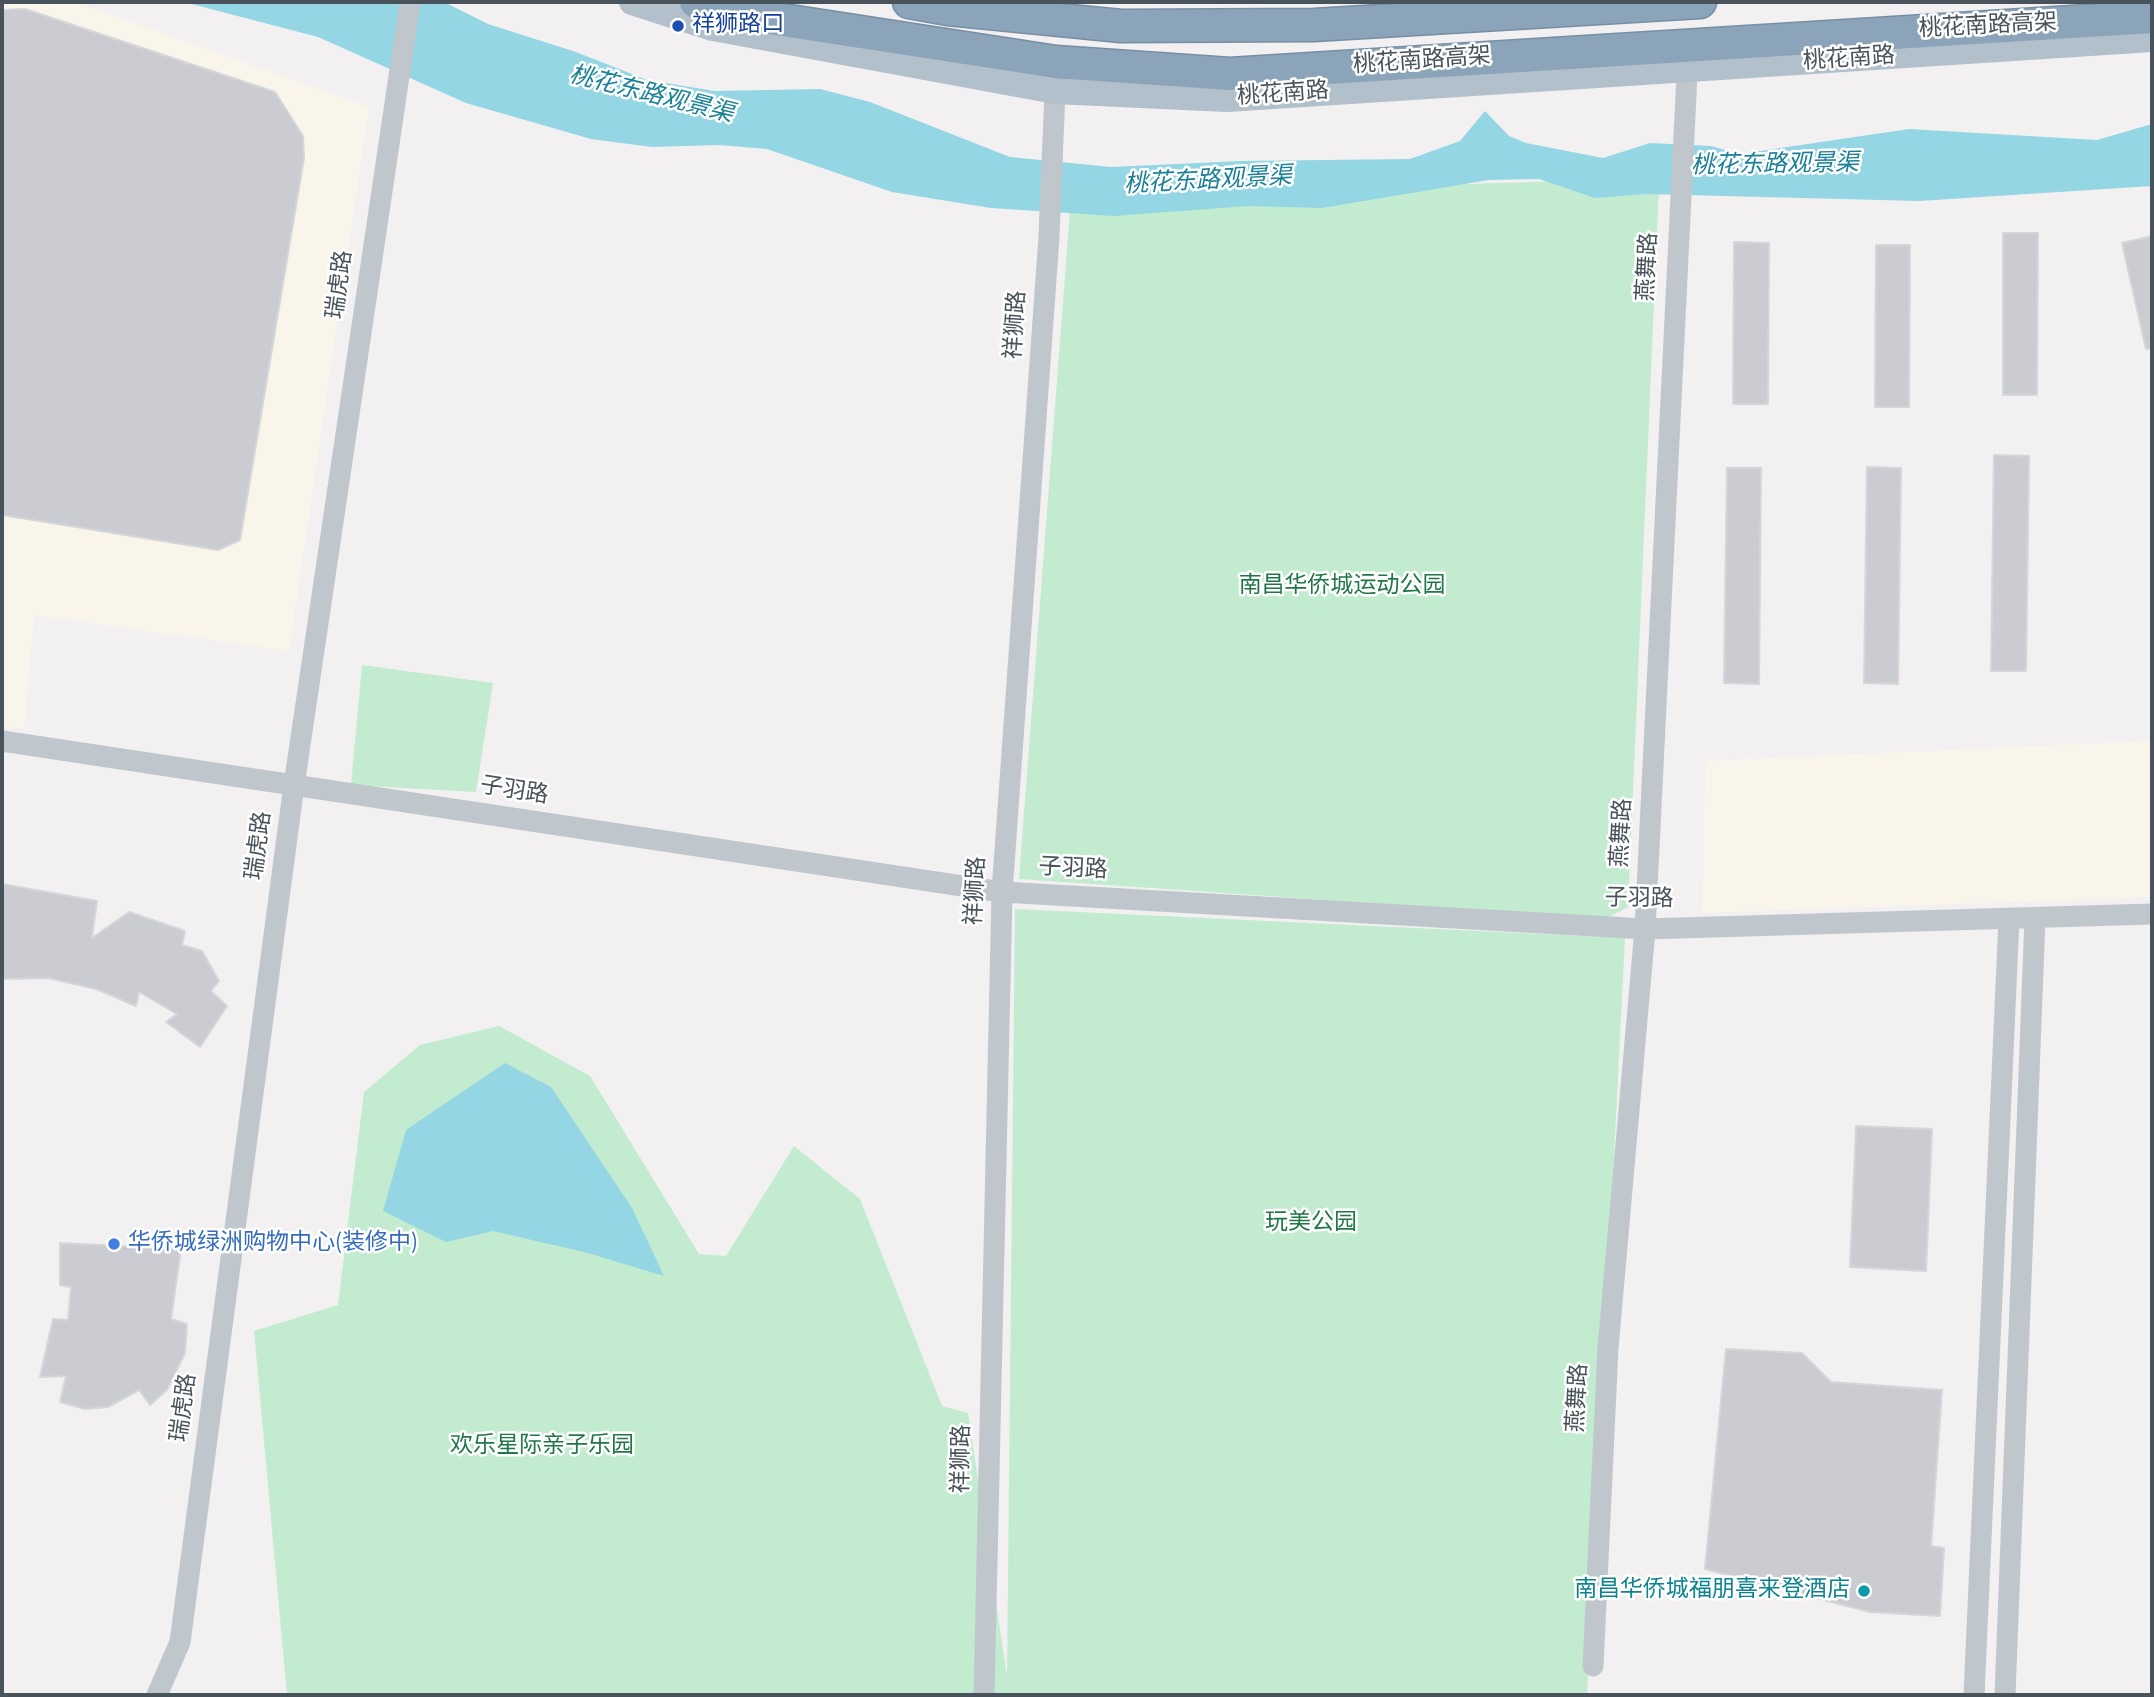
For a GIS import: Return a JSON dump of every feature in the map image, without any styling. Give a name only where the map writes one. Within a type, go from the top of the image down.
[{"type":"highway","name":"桃花南路高架","points":[[696,2],[724,12],[1056,62],[1230,74],[1687,57],[2152,17]]},
{"type":"highway","name":"桃花南路高架","points":[[909,2],[948,9],[1121,26],[1314,25],[1700,2]]},
{"type":"main road","name":"桃花南路","points":[[632,2],[713,28],[1055,91],[1227,99],[1687,57],[2152,39]]},
{"type":"street","name":"瑞虎路","points":[[157,1695],[180,1642],[294,785],[410,2]]},
{"type":"street","name":"燕舞路","points":[[1593,1666],[1608,1348],[1645,929],[1687,57]]},
{"type":"street","name":"祥狮路","points":[[984,1695],[1002,892],[1049,237],[1055,91]]},
{"type":"street","name":"子羽路","points":[[2,741],[1002,892],[1645,929],[2152,914]]},
{"type":"street","points":[[2005,1695],[2035,918]]},
{"type":"street","points":[[1974,1695],[2009,919]]},
{"type":"shaded area","points":[[2,2],[75,2],[369,107],[289,651],[34,615],[24,729],[2,726]]},
{"type":"shaded area","points":[[2152,741],[2152,897],[1703,913],[1705,761]]},
{"type":"green space","name":"南昌华侨城运动公园","points":[[1592,180],[1659,185],[1628,907],[1605,919],[1019,879],[1071,197]]},
{"type":"green space","points":[[362,665],[493,683],[476,792],[351,785]]},
{"type":"green space","points":[[1015,909],[1625,938],[1587,1695],[287,1695],[254,1331],[338,1305],[364,1092],[420,1045],[499,1026],[590,1076],[699,1254],[726,1256],[794,1146],[860,1199],[942,1406],[968,1413],[1007,1676]]},
{"type":"water","name":"桃花东路观景渠","points":[[184,2],[444,2],[488,24],[576,52],[647,80],[715,91],[820,89],[870,102],[1010,157],[1111,167],[1241,161],[1410,159],[1460,141],[1485,111],[1509,136],[1526,143],[1603,158],[1650,143],[1711,146],[1740,154],[1909,129],[2097,140],[2152,124],[2152,186],[1919,201],[1646,194],[1595,198],[1539,179],[1489,180],[1322,208],[1248,206],[1114,216],[991,208],[892,192],[767,149],[719,145],[652,147],[591,139],[466,103],[318,37]]},
{"type":"water","points":[[505,1063],[551,1087],[632,1208],[664,1276],[588,1253],[493,1231],[446,1242],[383,1211],[406,1130]]},
{"type":"building","points":[[25,9],[275,92],[303,136],[304,158],[240,540],[218,550],[2,515],[2,10]]},
{"type":"building","points":[[2003,233],[2038,233],[2037,395],[2003,395]]},
{"type":"building","points":[[2152,236],[2152,348],[2146,349],[2122,243]]},
{"type":"building","points":[[1734,242],[1769,243],[1768,404],[1733,404]]},
{"type":"building","points":[[1876,245],[1910,245],[1909,407],[1875,407]]},
{"type":"building","points":[[1994,455],[2029,456],[2026,671],[1991,671]]},
{"type":"building","points":[[1867,467],[1901,468],[1898,684],[1864,683]]},
{"type":"building","points":[[1727,468],[1761,468],[1759,684],[1724,683]]},
{"type":"building","points":[[2,884],[97,901],[92,938],[129,912],[185,931],[182,945],[202,951],[219,981],[211,991],[227,1006],[200,1047],[166,1022],[177,1014],[139,992],[136,1006],[96,989],[48,978],[2,979]]},
{"type":"building","points":[[1856,1126],[1932,1129],[1926,1271],[1850,1267]]},
{"type":"building","points":[[60,1243],[181,1249],[171,1319],[187,1324],[185,1353],[167,1390],[150,1405],[139,1390],[108,1407],[85,1409],[60,1402],[66,1376],[40,1377],[53,1319],[68,1320],[71,1287],[60,1285]]},
{"type":"building","points":[[1726,1349],[1802,1353],[1831,1382],[1942,1390],[1931,1546],[1944,1548],[1940,1616],[1870,1612],[1705,1569]]},
{"type":"place","name":"祥狮路口","points":[[678,26]]},
{"type":"place","name":"华侨城绿洲购物中心(装修中)","points":[[114,1244]]},
{"type":"place","name":"南昌华侨城福朋喜来登酒店","points":[[1864,1591]]},
{"type":"park label","name":"玩美公园","points":[[1311,1224]]},
{"type":"park label","name":"欢乐星际亲子乐园","points":[[542,1447]]}]
